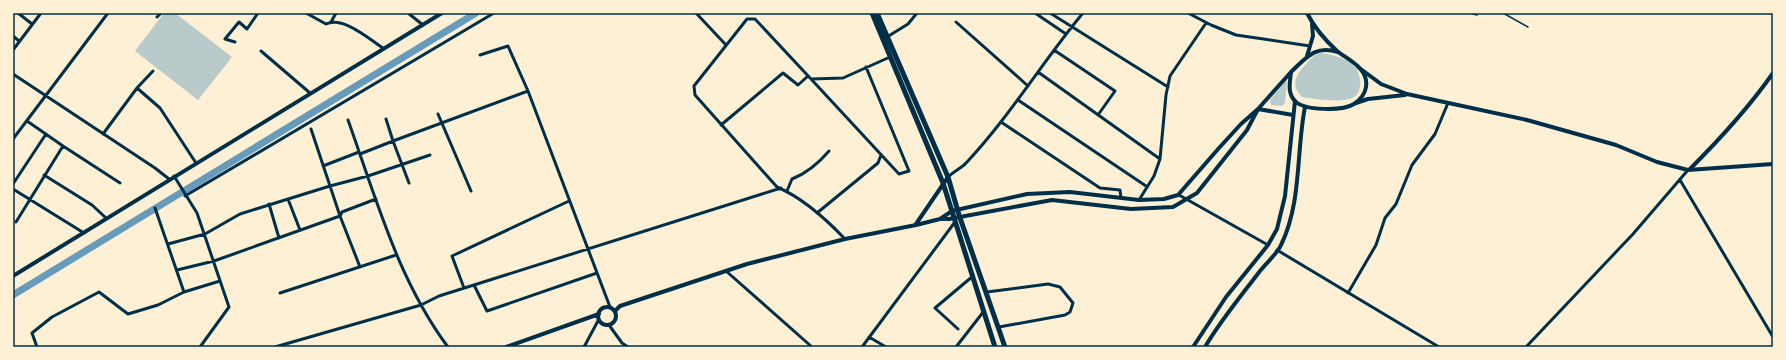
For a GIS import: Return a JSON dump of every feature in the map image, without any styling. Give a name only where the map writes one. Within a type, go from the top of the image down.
[{"type":"main road","points":[[872,13],[955,211]]},
{"type":"main road","points":[[877,13],[948,177],[956,219],[995,347]]},
{"type":"main road","points":[[956,219],[987,292],[1005,347]]},
{"type":"street","points":[[18,13],[32,24]]},
{"type":"street","points":[[13,50],[41,13]]},
{"type":"street","points":[[13,139],[108,13]]},
{"type":"street","points":[[157,17],[161,13]]},
{"type":"street","points":[[235,42],[225,39],[239,22],[247,29],[258,13]]},
{"type":"street","points":[[306,13],[326,24],[331,22],[344,24],[383,48]]},
{"type":"street","points":[[331,22],[336,13]]},
{"type":"street","points":[[408,13],[423,25]]},
{"type":"street","points":[[13,276],[442,13]]},
{"type":"street","points":[[184,194],[494,13]]},
{"type":"street","points":[[696,13],[726,45]]},
{"type":"street","points":[[887,37],[908,24],[917,13]]},
{"type":"street","points":[[1035,13],[1066,34]]},
{"type":"street","points":[[1050,13],[1071,28],[1168,87]]},
{"type":"street","points":[[916,225],[943,183],[948,177],[966,163],[1001,122],[1083,13]]},
{"type":"street","points":[[1188,13],[1206,23],[1236,35],[1310,46]]},
{"type":"street","points":[[1306,13],[1312,24],[1338,52],[1352,60],[1365,78],[1366,87],[1361,98],[1354,104]]},
{"type":"street","points":[[846,238],[817,213],[787,191],[777,187],[695,95],[694,86],[747,19],[755,19],[899,174],[909,170],[866,67]]},
{"type":"street","points":[[956,22],[1028,86]]},
{"type":"street","points":[[1139,200],[1146,186],[1154,176],[1160,159],[1170,76],[1206,23]]},
{"type":"street","points":[[1306,59],[1313,36],[1312,24]]},
{"type":"street","points":[[13,36],[20,41]]},
{"type":"street","points":[[480,55],[508,46],[528,91],[610,307],[615,310]]},
{"type":"street","points":[[940,219],[955,211],[1027,194],[1070,192],[1139,200],[1164,199],[1179,195],[1232,133],[1258,109],[1291,72],[1312,53],[1324,49],[1338,52]]},
{"type":"street","points":[[1054,50],[1115,91],[1098,115]]},
{"type":"street","points":[[261,51],[310,93]]},
{"type":"street","points":[[811,79],[843,78],[890,56]]},
{"type":"street","points":[[1358,67],[1381,84],[1407,94],[1527,120],[1616,145],[1657,162],[1688,170],[1773,164]]},
{"type":"street","points":[[103,134],[136,88],[153,70]]},
{"type":"street","points":[[1038,72],[1160,159]]},
{"type":"street","points":[[1193,347],[1226,297],[1268,245],[1278,229],[1284,196],[1294,115],[1295,101],[1289,88],[1291,72]]},
{"type":"street","points":[[721,125],[783,73],[798,85],[808,76]]},
{"type":"street","points":[[1527,347],[1633,234],[1688,170],[1718,141],[1751,105],[1773,73]]},
{"type":"street","points":[[13,74],[155,168],[169,180]]},
{"type":"street","points":[[136,88],[160,108],[196,163]]},
{"type":"street","points":[[323,166],[528,91]]},
{"type":"street","points":[[1295,101],[1305,107],[1335,108],[1368,99],[1407,94]]},
{"type":"street","points":[[1018,100],[1146,186]]},
{"type":"street","points":[[1348,293],[1376,245],[1385,218],[1396,204],[1412,165],[1435,134],[1448,103]]},
{"type":"street","points":[[1205,347],[1219,324],[1281,246],[1290,219],[1297,182],[1305,107]]},
{"type":"street","points":[[1258,109],[1294,115]]},
{"type":"street","points":[[615,310],[620,306],[726,271],[846,238],[940,219],[956,219],[1052,200],[1131,209],[1173,208],[1197,193],[1247,130],[1258,109]]},
{"type":"street","points":[[438,114],[471,191]]},
{"type":"street","points":[[386,119],[409,183]]},
{"type":"street","points":[[348,120],[396,255],[432,325],[448,347]]},
{"type":"street","points":[[27,121],[120,183]]},
{"type":"street","points":[[1001,122],[1100,188],[1120,190],[1120,198]]},
{"type":"street","points":[[311,129],[340,216],[360,267]]},
{"type":"street","points":[[13,184],[46,134]]},
{"type":"street","points":[[16,222],[28,200],[63,146]]},
{"type":"street","points":[[787,191],[792,179],[802,175],[820,163],[829,151]]},
{"type":"street","points":[[168,244],[205,234],[240,214],[269,204],[368,176],[430,155]]},
{"type":"street","points":[[817,213],[878,163],[881,156]]},
{"type":"street","points":[[44,176],[92,205],[106,218]]},
{"type":"street","points":[[174,176],[184,194],[198,213],[229,307],[200,347]]},
{"type":"street","points":[[1680,180],[1773,337]]},
{"type":"street","points":[[275,347],[421,305],[439,296],[781,188]]},
{"type":"street","points":[[13,189],[28,200],[84,233]]},
{"type":"street","points":[[1179,195],[1268,245]]},
{"type":"street","points":[[288,198],[300,230]]},
{"type":"street","points":[[177,270],[214,261],[279,238],[340,216],[342,212],[376,199]]},
{"type":"street","points":[[464,288],[452,256],[569,201]]},
{"type":"street","points":[[269,204],[279,238]]},
{"type":"street","points":[[156,208],[184,292]]},
{"type":"street","points":[[862,347],[956,219]]},
{"type":"street","points":[[1277,250],[1439,347]]},
{"type":"street","points":[[280,293],[396,255]]},
{"type":"street","points":[[726,271],[812,347]]},
{"type":"street","points":[[474,285],[488,311],[597,273]]},
{"type":"street","points":[[958,329],[935,308],[973,276]]},
{"type":"street","points":[[37,347],[32,333],[52,317],[99,292],[128,314],[158,305],[184,292],[220,280]]},
{"type":"street","points":[[987,292],[1048,284],[1060,287],[1073,303],[1070,312],[1065,314],[999,327]]},
{"type":"street","points":[[584,347],[603,308],[610,307]]},
{"type":"street","points":[[599,316],[602,324],[609,325],[616,319],[615,310]]},
{"type":"street","points":[[956,347],[984,311]]},
{"type":"street","points":[[506,347],[599,316]]},
{"type":"street","points":[[609,325],[622,343],[628,347]]},
{"type":"street","points":[[869,337],[886,347]]},
{"type":"lane","points":[[1468,13],[1477,15]]},
{"type":"lane","points":[[1502,13],[1528,26]]},
{"type":"shaded area","points":[[164,13],[175,13],[232,57],[198,100],[135,51]]},
{"type":"shaded area","points":[[1320,53],[1348,61],[1358,71],[1360,88],[1358,94],[1347,99],[1328,100],[1302,97],[1298,93],[1295,85],[1299,73],[1310,60]]},
{"type":"shaded area","points":[[1287,79],[1285,103],[1282,106],[1271,105],[1270,100]]},
{"type":"waterway","points":[[13,295],[476,13]]}]
